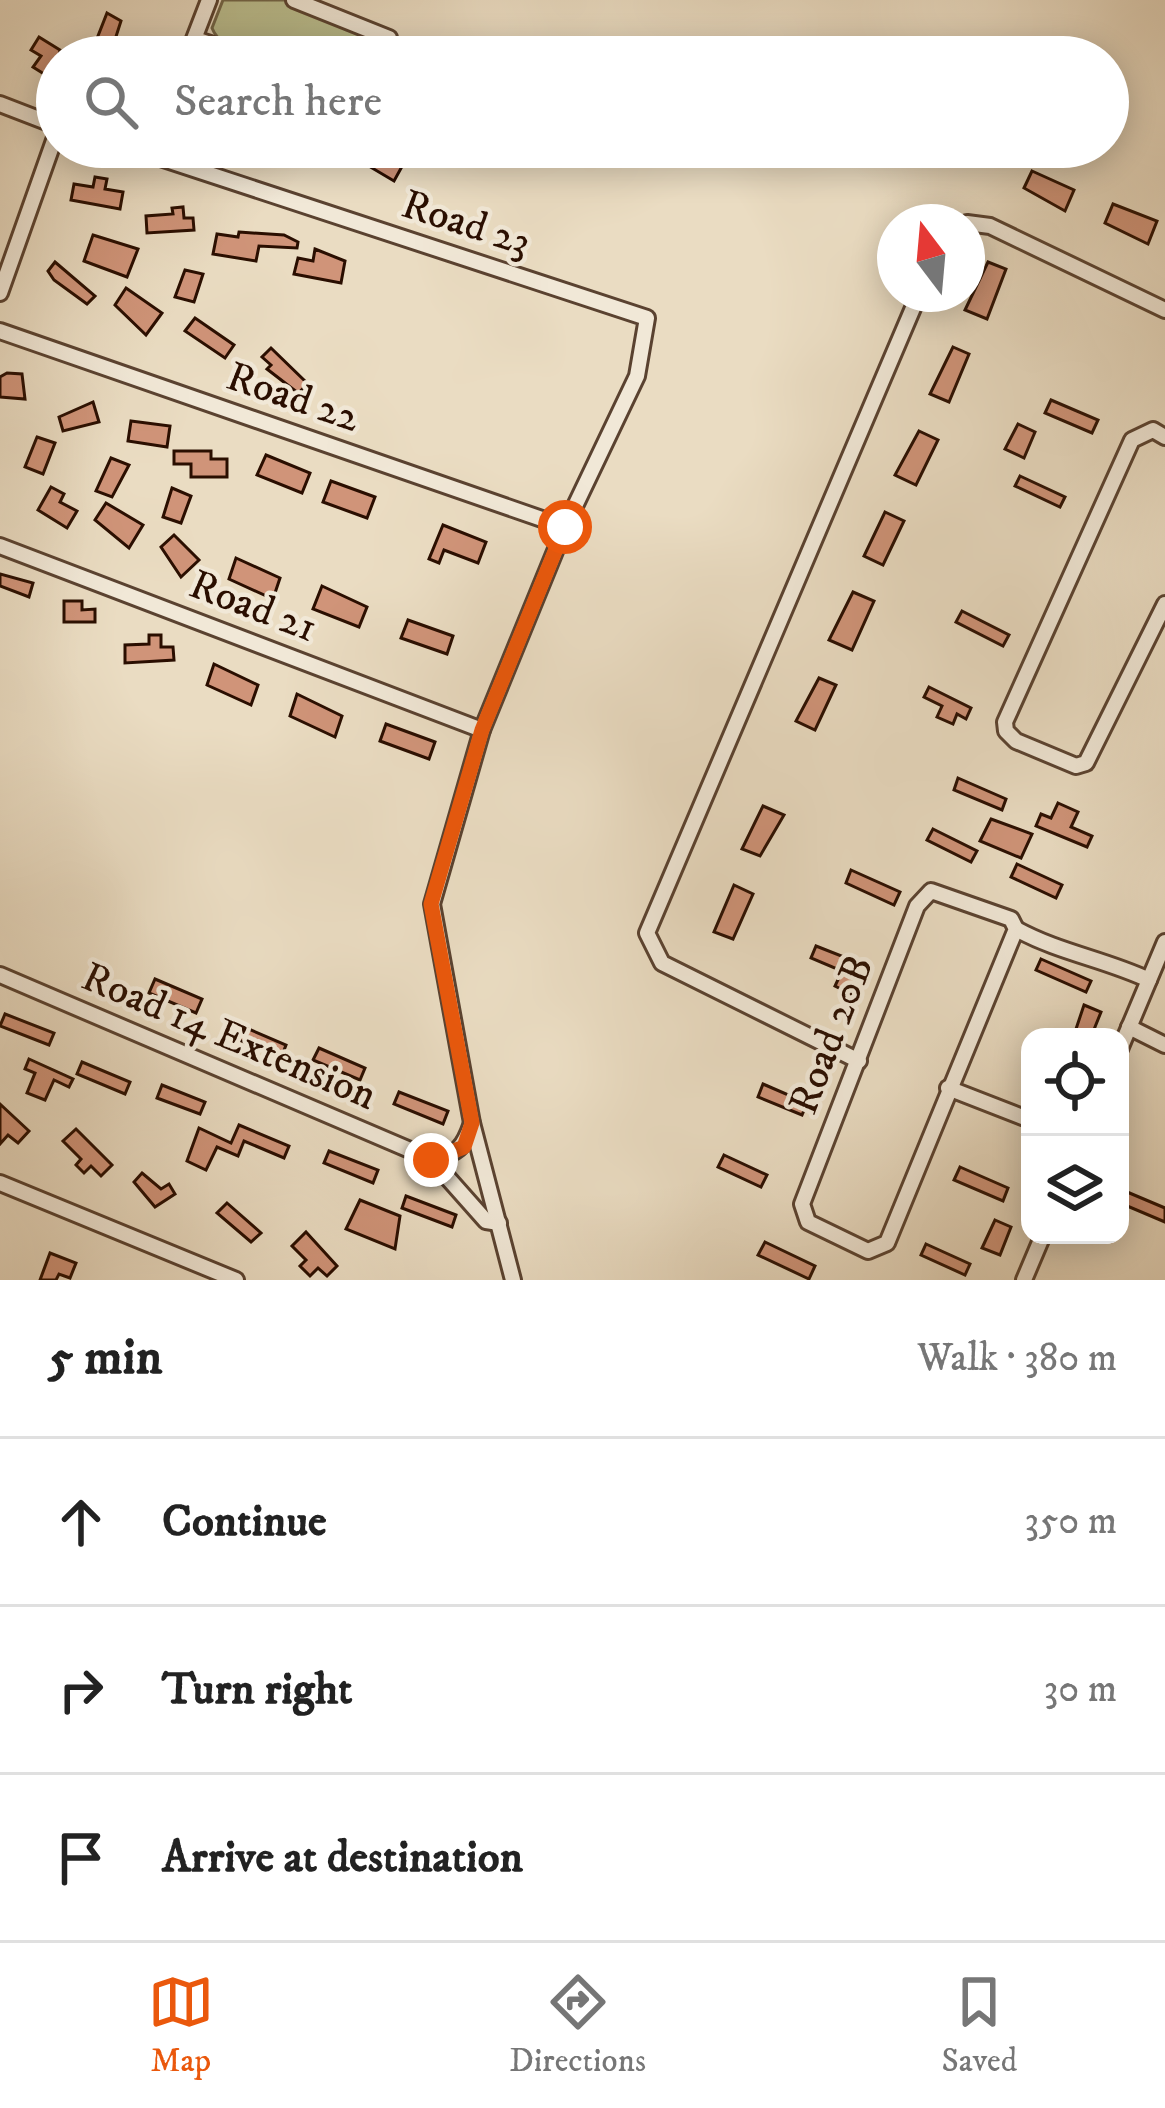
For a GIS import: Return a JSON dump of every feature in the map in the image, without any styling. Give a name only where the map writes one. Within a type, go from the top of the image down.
[{"type":"street","points":[[196,36],[209,0]]},
{"type":"street","points":[[294,0],[386,36]]},
{"type":"street","points":[[0,104],[36,120]]},
{"type":"street","points":[[0,293],[43,168]]},
{"type":"street","name":"Road 23","points":[[201,168],[647,318],[637,376],[565,527]]},
{"type":"street","points":[[985,225],[1165,310]]},
{"type":"street","points":[[859,1061],[662,963],[647,933],[912,312]]},
{"type":"street","name":"Road 22","points":[[0,331],[565,527]]},
{"type":"street","points":[[1165,437],[1153,430],[1132,440],[1005,722],[1006,731],[1076,766],[1086,763],[1161,622],[1165,604]]},
{"type":"street","points":[[513,1280],[472,1123],[431,904],[482,730],[565,527]]},
{"type":"street","name":"Road 21","points":[[0,546],[482,730]]},
{"type":"street","name":"Road 20B","points":[[931,891],[1011,919],[1016,929],[886,1244],[868,1251],[808,1222],[802,1204],[917,906],[931,891]]},
{"type":"street","points":[[1016,929],[1060,953],[1088,957],[1149,980]]},
{"type":"street","points":[[1165,942],[1129,1027],[1165,1045]]},
{"type":"street","name":"Road 14 Extension","points":[[0,975],[431,1160]]},
{"type":"street","points":[[948,1088],[1021,1116]]},
{"type":"street","points":[[472,1123],[464,1147],[431,1160],[486,1221],[499,1223]]},
{"type":"street","points":[[0,1183],[236,1280]]},
{"type":"street","points":[[1024,1280],[1038,1244]]},
{"type":"green space","points":[[223,0],[294,0],[384,36],[218,36],[212,28]]},
{"type":"building","points":[[107,13],[121,21],[116,36],[98,36]]},
{"type":"building","points":[[372,168],[401,168],[394,181]]},
{"type":"building","points":[[1032,171],[1074,190],[1065,211],[1024,188]]},
{"type":"building","points":[[95,177],[107,179],[105,189],[123,192],[120,209],[71,200],[74,184],[93,187]]},
{"type":"building","points":[[1113,204],[1157,221],[1148,244],[1105,223]]},
{"type":"building","points":[[183,207],[184,218],[193,218],[194,230],[147,233],[146,216],[173,214],[172,208]]},
{"type":"building","points":[[239,232],[284,235],[298,242],[297,248],[259,246],[256,261],[213,254],[217,234],[238,237]]},
{"type":"building","points":[[93,235],[138,249],[127,277],[84,261]]},
{"type":"building","points":[[315,249],[345,261],[341,283],[294,274],[298,258],[313,261]]},
{"type":"building","points":[[55,262],[95,296],[87,304],[54,280],[48,271]]},
{"type":"building","points":[[988,262],[1006,269],[987,319],[970,312],[985,312]]},
{"type":"building","points":[[185,270],[203,274],[194,302],[175,297]]},
{"type":"building","points":[[126,288],[162,313],[146,335],[115,305]]},
{"type":"building","points":[[195,318],[234,345],[225,358],[185,331]]},
{"type":"building","points":[[953,347],[969,354],[949,402],[930,394]]},
{"type":"building","points":[[271,348],[308,384],[298,393],[267,369],[271,365],[262,357]]},
{"type":"building","points":[[22,374],[25,399],[0,397],[0,377]]},
{"type":"building","points":[[1051,400],[1098,420],[1092,433],[1045,413]]},
{"type":"building","points":[[93,402],[99,422],[63,431],[59,417]]},
{"type":"building","points":[[131,421],[170,426],[167,447],[128,441]]},
{"type":"building","points":[[1018,424],[1035,432],[1024,458],[1005,449]]},
{"type":"building","points":[[919,431],[938,440],[916,485],[895,475]]},
{"type":"building","points":[[37,437],[55,443],[43,474],[25,467]]},
{"type":"building","points":[[174,451],[211,451],[211,459],[227,459],[227,477],[191,477],[191,464],[174,464]]},
{"type":"building","points":[[266,455],[310,473],[302,493],[257,475]]},
{"type":"building","points":[[111,458],[129,465],[112,497],[96,491]]},
{"type":"building","points":[[1020,476],[1065,497],[1060,507],[1015,486]]},
{"type":"building","points":[[331,481],[375,497],[367,518],[323,502]]},
{"type":"building","points":[[51,487],[64,494],[60,502],[77,511],[67,528],[38,510]]},
{"type":"building","points":[[172,488],[191,496],[181,523],[163,517]]},
{"type":"building","points":[[106,503],[143,525],[129,548],[95,520]]},
{"type":"building","points":[[885,512],[904,521],[883,565],[864,556]]},
{"type":"building","points":[[443,525],[486,542],[478,563],[444,550],[439,563],[429,559]]},
{"type":"building","points":[[174,535],[199,560],[181,577],[161,547]]},
{"type":"building","points":[[236,558],[280,578],[273,599],[229,579]]},
{"type":"building","points":[[0,574],[33,583],[29,597],[0,586]]},
{"type":"building","points":[[322,586],[367,607],[359,627],[313,609]]},
{"type":"building","points":[[853,592],[874,601],[852,650],[829,640]]},
{"type":"building","points":[[64,601],[82,601],[82,610],[95,609],[95,622],[64,622]]},
{"type":"building","points":[[962,611],[1009,635],[1003,646],[956,622]]},
{"type":"building","points":[[408,620],[453,636],[447,654],[401,638]]},
{"type":"building","points":[[149,635],[161,635],[161,647],[173,647],[174,660],[125,663],[125,645],[149,644]]},
{"type":"building","points":[[214,664],[258,685],[251,705],[207,685]]},
{"type":"building","points":[[819,678],[836,685],[815,730],[796,721]]},
{"type":"building","points":[[929,687],[971,708],[966,719],[957,714],[953,724],[937,717],[942,706],[924,697]]},
{"type":"building","points":[[297,694],[342,716],[335,737],[290,716]]},
{"type":"building","points":[[386,724],[435,742],[429,759],[380,741]]},
{"type":"building","points":[[958,778],[1006,799],[1002,810],[954,790]]},
{"type":"building","points":[[1058,803],[1078,812],[1071,827],[1092,836],[1087,847],[1036,826],[1041,814],[1051,818]]},
{"type":"building","points":[[763,806],[784,815],[760,856],[742,849]]},
{"type":"building","points":[[991,819],[1032,834],[1021,858],[980,841]]},
{"type":"building","points":[[933,829],[977,851],[971,862],[927,840]]},
{"type":"building","points":[[1017,864],[1062,885],[1056,898],[1011,877]]},
{"type":"building","points":[[851,870],[900,892],[894,905],[846,883]]},
{"type":"building","points":[[734,885],[753,894],[733,939],[714,932]]},
{"type":"building","points":[[816,946],[862,964],[851,994],[835,986],[842,971],[811,958]]},
{"type":"building","points":[[1041,959],[1091,981],[1086,992],[1036,970]]},
{"type":"building","points":[[155,979],[202,999],[196,1013],[149,993]]},
{"type":"building","points":[[1084,1005],[1101,1012],[1095,1028],[1076,1028]]},
{"type":"building","points":[[5,1014],[54,1033],[49,1045],[0,1026]]},
{"type":"building","points":[[237,1024],[286,1045],[281,1058],[232,1037]]},
{"type":"building","points":[[319,1048],[365,1068],[360,1080],[313,1060]]},
{"type":"building","points":[[29,1059],[73,1079],[69,1087],[54,1080],[45,1100],[27,1093],[35,1073],[25,1069]]},
{"type":"building","points":[[82,1062],[130,1082],[125,1094],[77,1074]]},
{"type":"building","points":[[763,1084],[807,1103],[802,1115],[758,1097]]},
{"type":"building","points":[[162,1085],[205,1102],[200,1114],[157,1098]]},
{"type":"building","points":[[399,1092],[448,1111],[443,1124],[394,1104]]},
{"type":"building","points":[[0,1104],[29,1131],[18,1143],[8,1135],[0,1144]]},
{"type":"building","points":[[239,1125],[289,1146],[284,1158],[244,1141],[238,1156],[217,1147],[206,1170],[187,1161],[199,1128],[231,1143]]},
{"type":"building","points":[[76,1129],[112,1165],[101,1176],[91,1166],[84,1173],[76,1165],[81,1159],[63,1141]]},
{"type":"building","points":[[329,1151],[378,1170],[373,1183],[324,1163]]},
{"type":"building","points":[[724,1155],[767,1175],[761,1187],[718,1167]]},
{"type":"building","points":[[960,1167],[1008,1188],[1003,1201],[954,1180]]},
{"type":"building","points":[[142,1173],[161,1189],[169,1184],[175,1194],[155,1207],[134,1182]]},
{"type":"building","points":[[1129,1193],[1165,1208],[1165,1222],[1129,1207]]},
{"type":"building","points":[[406,1196],[456,1215],[452,1227],[402,1208]]},
{"type":"building","points":[[360,1200],[400,1216],[395,1249],[346,1229]]},
{"type":"building","points":[[227,1203],[261,1233],[251,1242],[217,1213]]},
{"type":"building","points":[[995,1220],[1011,1227],[1000,1255],[982,1248]]},
{"type":"building","points":[[306,1232],[337,1266],[327,1276],[318,1268],[310,1276],[300,1266],[306,1260],[292,1246]]},
{"type":"building","points":[[765,1242],[815,1266],[809,1279],[758,1255]]},
{"type":"building","points":[[926,1244],[970,1264],[965,1275],[921,1255]]},
{"type":"building","points":[[50,1253],[76,1263],[70,1278],[59,1274],[56,1280],[40,1280]]},
{"type":"route","points":[[431,1160],[455,1155],[464,1147],[472,1123],[431,904],[482,730],[565,527]]}]
